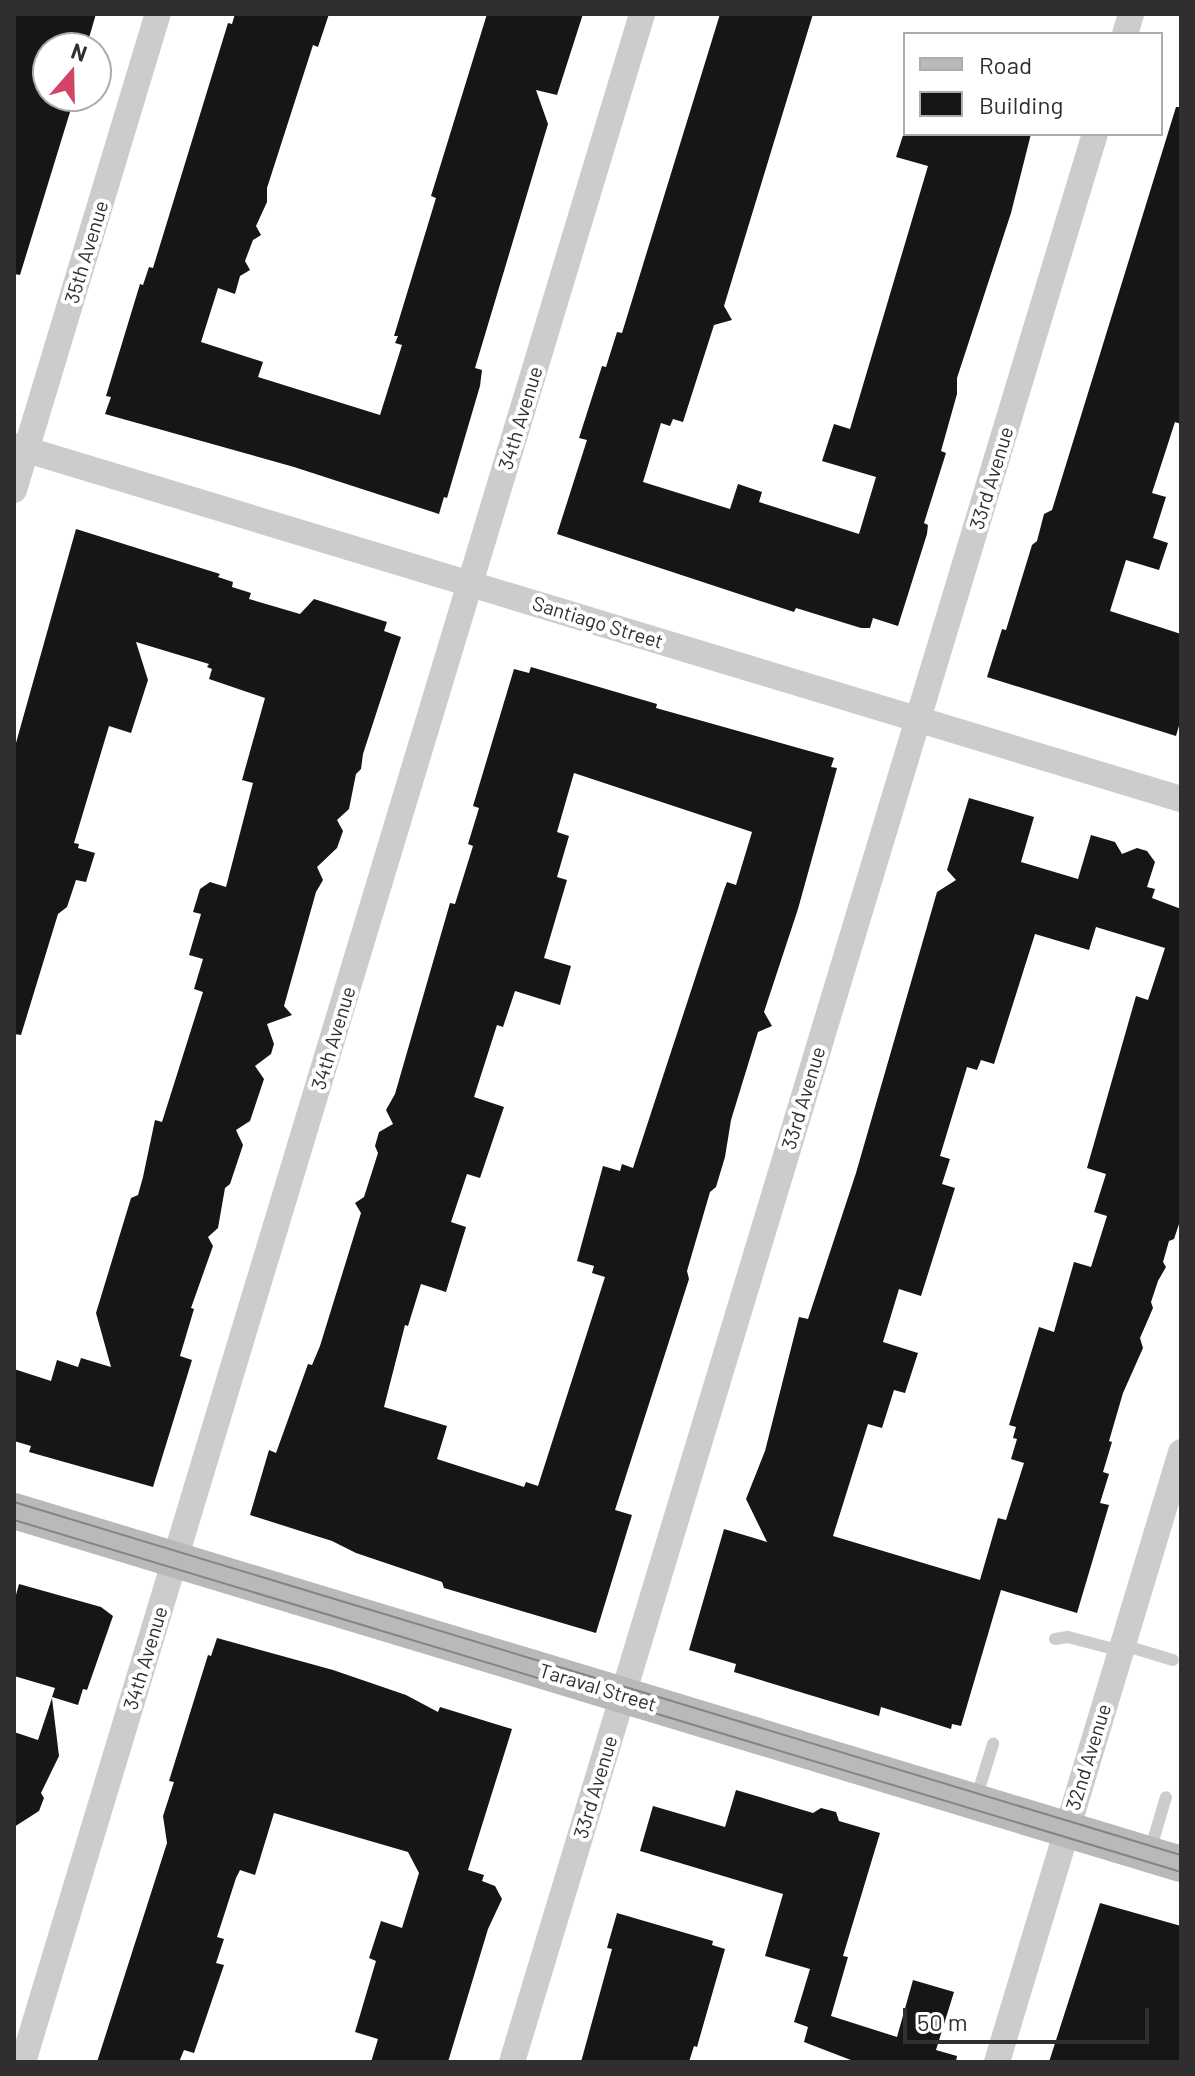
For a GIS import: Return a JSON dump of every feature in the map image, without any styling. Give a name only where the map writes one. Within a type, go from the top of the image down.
[{"type":"street","name":"35th Avenue","points":[[14,490],[20,447],[158,14]]},
{"type":"street","name":"34th Avenue","points":[[23,2062],[642,14]]},
{"type":"street","name":"33rd Avenue","points":[[512,2062],[1094,136]]},
{"type":"street","name":"Santiago Street","points":[[20,447],[1181,799]]},
{"type":"street","name":"32nd Avenue","points":[[997,2062],[1181,1452]]},
{"type":"street","name":"Taraval Street","points":[[14,1511],[1165,1859]]},
{"type":"lane","points":[[1055,1639],[1085,1640],[1173,1660]]},
{"type":"lane","points":[[975,1802],[993,1744]]},
{"type":"lane","points":[[1165,1859],[1166,1797]]},
{"type":"building","points":[[14,14],[96,14],[91,32],[32,32],[32,112],[70,112],[20,275],[14,274]]},
{"type":"building","points":[[235,14],[329,14],[318,47],[313,45],[267,188],[267,202],[256,226],[261,235],[253,240],[245,261],[250,270],[240,276],[235,294],[218,288],[201,342],[263,362],[258,377],[380,415],[402,345],[395,343],[398,336],[394,336],[436,198],[431,196],[487,14],[583,14],[557,95],[536,90],[548,124],[475,368],[482,370],[480,386],[447,498],[444,497],[439,514],[294,467],[105,414],[111,397],[106,396],[140,284],[143,285],[149,267],[153,268],[228,23],[232,24]]},
{"type":"building","points":[[720,14],[813,14],[724,306],[732,320],[714,325],[683,422],[673,419],[670,426],[661,423],[643,482],[730,509],[738,484],[762,492],[759,502],[859,534],[876,477],[822,461],[834,424],[850,429],[928,166],[896,157],[903,135],[1030,136],[1011,213],[957,378],[957,394],[941,451],[946,453],[924,523],[928,525],[927,534],[898,626],[873,618],[870,628],[861,628],[796,608],[794,612],[557,534],[587,440],[579,438],[602,366],[606,367],[617,332],[622,333]]},
{"type":"building","points":[[1176,107],[1181,107],[1181,424],[1175,422],[1152,493],[1166,497],[1153,538],[1168,543],[1159,570],[1126,560],[1110,611],[1181,634],[1181,719],[1176,736],[987,677],[1002,629],[1006,630],[1044,514],[1052,510]]},
{"type":"building","points":[[76,529],[220,574],[218,577],[233,582],[232,587],[251,593],[249,599],[300,614],[314,599],[387,622],[384,631],[401,637],[363,754],[361,769],[356,774],[349,809],[337,820],[343,831],[337,848],[317,867],[323,880],[316,892],[284,1006],[292,1015],[267,1024],[274,1044],[271,1054],[255,1066],[264,1079],[250,1121],[236,1130],[243,1145],[230,1184],[225,1188],[218,1228],[208,1237],[213,1246],[191,1308],[194,1309],[180,1356],[192,1360],[153,1487],[29,1452],[31,1446],[14,1441],[14,1369],[51,1381],[57,1360],[78,1367],[81,1358],[111,1367],[96,1313],[131,1198],[138,1195],[155,1120],[162,1122],[203,992],[194,989],[203,959],[189,955],[201,914],[193,912],[200,889],[210,882],[226,887],[253,783],[242,780],[265,698],[209,679],[212,669],[207,667],[209,664],[136,642],[148,680],[131,733],[109,726],[74,843],[79,844],[78,848],[95,853],[86,882],[76,880],[67,907],[58,914],[21,1035],[14,1034],[14,750]]},
{"type":"building","points":[[531,667],[657,704],[656,708],[834,758],[831,767],[837,768],[798,909],[764,1012],[772,1026],[758,1032],[731,1120],[725,1157],[716,1187],[710,1192],[687,1271],[689,1279],[615,1510],[632,1515],[596,1633],[444,1588],[442,1582],[356,1553],[332,1541],[250,1515],[269,1450],[276,1453],[308,1364],[312,1365],[320,1346],[361,1213],[355,1203],[364,1197],[378,1153],[375,1146],[379,1132],[393,1124],[386,1110],[395,1094],[450,903],[455,904],[473,846],[468,844],[479,808],[473,806],[514,669],[529,673]],"holes":[[[574,773],[752,832],[736,885],[727,882],[724,890],[633,1168],[622,1164],[620,1171],[603,1166],[577,1261],[594,1266],[592,1273],[605,1277],[538,1486],[526,1482],[524,1487],[437,1459],[447,1426],[384,1407],[405,1325],[408,1326],[421,1284],[446,1292],[466,1227],[451,1222],[467,1174],[480,1178],[504,1107],[474,1097],[497,1025],[503,1027],[515,991],[560,1005],[571,966],[544,958],[567,880],[557,877],[569,836],[557,832]]]},
{"type":"building","points":[[969,798],[1034,817],[1021,862],[1078,879],[1091,835],[1115,842],[1122,854],[1137,848],[1147,851],[1155,862],[1147,887],[1155,889],[1152,898],[1181,909],[1181,1218],[1174,1239],[1169,1241],[1163,1262],[1166,1267],[1158,1281],[1151,1302],[1153,1308],[1140,1338],[1143,1348],[1123,1393],[1109,1441],[1112,1442],[1103,1472],[1109,1474],[1100,1503],[1109,1505],[1077,1613],[1001,1590],[961,1726],[952,1724],[951,1729],[881,1707],[879,1716],[734,1672],[736,1664],[689,1650],[724,1529],[767,1542],[746,1499],[765,1451],[799,1317],[808,1319],[856,1173],[937,892],[956,880],[947,870]],"holes":[[[1096,927],[1165,948],[1148,1000],[1136,996],[1087,1168],[1106,1174],[1094,1212],[1107,1216],[1091,1267],[1074,1262],[1054,1332],[1039,1327],[1009,1425],[1016,1427],[1013,1438],[1017,1439],[1011,1459],[1024,1463],[1006,1520],[998,1518],[980,1580],[833,1536],[868,1424],[882,1428],[894,1390],[905,1393],[918,1353],[883,1342],[899,1289],[921,1296],[955,1188],[942,1184],[950,1159],[940,1156],[967,1067],[977,1070],[981,1060],[994,1064],[1035,934],[1089,950]]]},
{"type":"building","points":[[19,1584],[101,1607],[113,1616],[87,1690],[83,1689],[78,1705],[52,1697],[55,1688],[14,1676],[14,1602]]},
{"type":"building","points":[[217,1638],[333,1670],[406,1695],[438,1712],[440,1707],[512,1729],[468,1870],[484,1875],[482,1881],[495,1886],[502,1899],[488,1929],[448,2062],[371,2062],[378,2039],[355,2032],[376,1961],[369,1958],[381,1921],[402,1928],[419,1873],[408,1852],[274,1813],[255,1875],[240,1870],[236,1878],[217,1937],[224,1939],[216,1963],[224,1965],[194,2053],[184,2050],[179,2062],[97,2062],[167,1843],[163,1816],[174,1782],[169,1781],[208,1655],[211,1656]]},
{"type":"building","points":[[52,1698],[59,1756],[41,1793],[44,1798],[39,1811],[14,1827],[14,1732],[38,1740]]},
{"type":"building","points":[[736,1790],[813,1813],[821,1808],[836,1812],[839,1821],[880,1833],[843,1956],[848,1957],[831,2016],[897,2037],[913,1980],[954,1992],[936,2050],[957,2056],[956,2062],[856,2062],[804,2042],[808,2027],[794,2022],[810,1969],[765,1956],[783,1894],[640,1851],[653,1806],[725,1827]]},
{"type":"building","points":[[1100,1903],[1181,1926],[1181,2062],[1049,2062]]},
{"type":"building","points":[[617,1913],[713,1941],[712,1945],[725,1949],[697,2047],[694,2046],[689,2062],[581,2062],[612,1949],[607,1948]]},
{"type":"tram line","points":[[14,1502],[1181,1855]]},
{"type":"tram line","points":[[14,1520],[1181,1872]]}]
